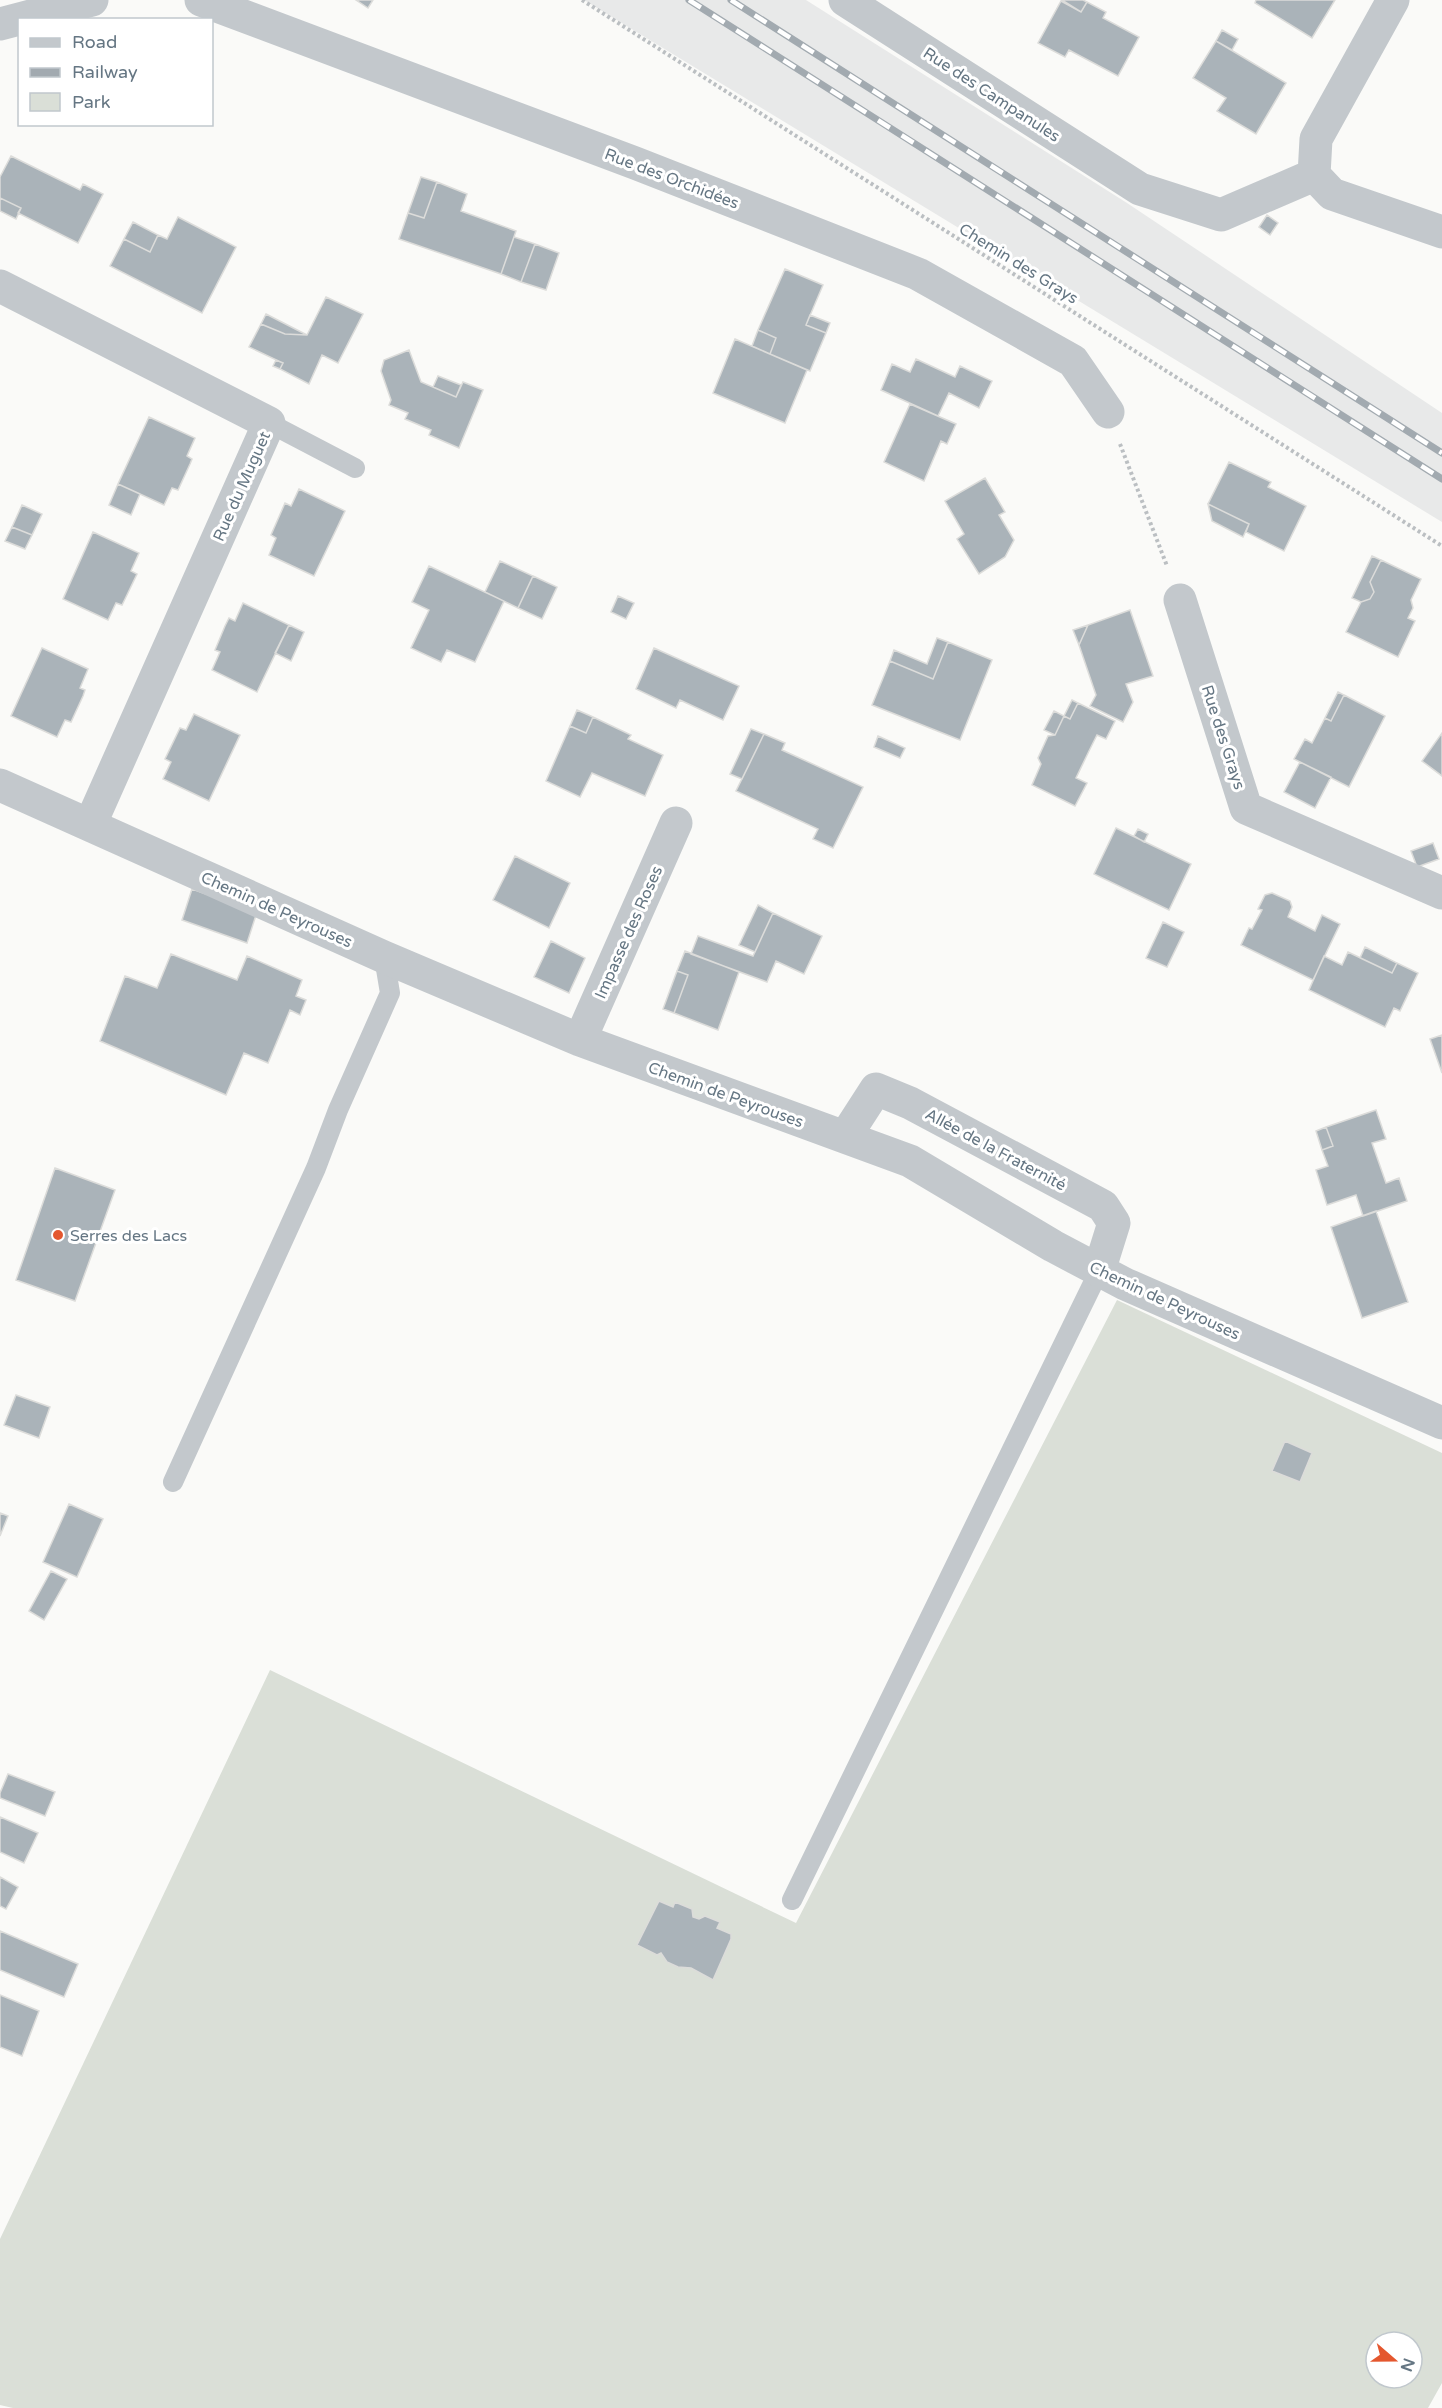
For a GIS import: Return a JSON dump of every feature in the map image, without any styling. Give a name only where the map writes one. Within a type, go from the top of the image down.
[{"type":"street","points":[[23,18],[92,0]]},
{"type":"street","name":"Rue des Orchidées","points":[[201,0],[635,163],[918,274],[1073,361],[1108,412]]},
{"type":"street","name":"Rue des Campanules","points":[[845,0],[1140,189],[1221,215],[1314,175]]},
{"type":"street","points":[[1393,0],[1316,140],[1314,175],[1332,194],[1442,232]]},
{"type":"street","points":[[0,24],[18,19]]},
{"type":"street","name":"Rue du Muguet","points":[[0,286],[269,423],[90,825]]},
{"type":"street","name":"Rue des Grays","points":[[1180,600],[1246,808],[1442,893]]},
{"type":"street","name":"Chemin de Peyrouses","points":[[0,785],[384,957],[580,1040],[910,1161],[1099,1271],[1442,1423]]},
{"type":"street","name":"Impasse des Roses","points":[[580,1040],[676,823]]},
{"type":"street","name":"Allée de la Fraternité","points":[[845,1137],[876,1089],[910,1103],[1103,1206],[1114,1223],[1099,1271]]},
{"type":"lane","points":[[269,423],[355,468]]},
{"type":"lane","points":[[173,1482],[316,1168],[338,1110],[390,993],[384,957]]},
{"type":"lane","points":[[792,1900],[1099,1271]]},
{"type":"path","name":"Chemin des Grays","points":[[582,0],[1442,546]]},
{"type":"path","points":[[1108,412],[1180,600]]},
{"type":"shaded area","points":[[584,0],[806,0],[1127,203],[1442,413],[1442,522]]},
{"type":"green space","points":[[1117,1300],[1442,1453],[1442,2383],[1428,2408],[13,2408],[0,2405],[0,2239],[270,1670],[796,1923]]},
{"type":"building","points":[[356,0],[373,0],[368,8]]},
{"type":"building","points":[[1062,0],[1083,0],[1087,2],[1081,12]]},
{"type":"building","points":[[1256,0],[1335,0],[1312,38],[1255,3]]},
{"type":"building","points":[[1061,1],[1081,12],[1087,2],[1106,12],[1103,18],[1139,37],[1118,76],[1069,50],[1065,57],[1038,43]]},
{"type":"building","points":[[1222,30],[1238,39],[1232,50],[1216,41]]},
{"type":"building","points":[[1216,41],[1286,83],[1256,134],[1217,111],[1226,98],[1193,78]]},
{"type":"building","points":[[11,156],[80,190],[83,184],[103,194],[78,243],[18,213],[21,208],[0,198],[0,177]]},
{"type":"building","points":[[421,177],[437,182],[424,218],[408,213]]},
{"type":"building","points":[[437,182],[467,194],[461,211],[516,231],[501,274],[399,239],[408,213],[424,218]]},
{"type":"building","points":[[0,198],[21,208],[16,219],[0,211]]},
{"type":"building","points":[[1267,215],[1278,223],[1270,235],[1259,227]]},
{"type":"building","points":[[178,217],[236,247],[202,313],[110,266],[124,239],[150,252],[158,235],[167,239]]},
{"type":"building","points":[[133,222],[158,235],[150,252],[124,239]]},
{"type":"building","points":[[514,237],[535,244],[521,282],[501,274]]},
{"type":"building","points":[[535,244],[559,253],[546,290],[521,282]]},
{"type":"building","points":[[785,269],[823,285],[806,325],[826,333],[810,371],[770,354],[776,338],[758,330]]},
{"type":"building","points":[[326,297],[363,314],[338,363],[322,355],[309,384],[280,369],[283,363],[249,347],[261,324],[285,334],[307,335]]},
{"type":"building","points":[[266,314],[307,335],[285,334],[261,324]]},
{"type":"building","points":[[810,315],[830,323],[826,333],[806,325]]},
{"type":"building","points":[[758,330],[776,338],[770,354],[752,346]]},
{"type":"building","points":[[735,339],[807,370],[785,423],[713,393]]},
{"type":"building","points":[[409,350],[421,382],[456,397],[463,382],[483,390],[459,448],[429,435],[431,430],[405,419],[408,413],[389,405],[391,400],[381,371],[384,360]]},
{"type":"building","points":[[916,359],[955,377],[960,366],[992,381],[979,408],[949,393],[938,416],[881,390],[892,364],[910,372]]},
{"type":"building","points":[[276,360],[283,363],[280,369],[273,366]]},
{"type":"building","points":[[438,376],[461,385],[456,397],[433,387]]},
{"type":"building","points":[[910,404],[956,424],[947,444],[941,441],[924,481],[884,462]]},
{"type":"building","points":[[149,417],[195,438],[187,456],[192,459],[178,490],[172,488],[164,505],[118,484]]},
{"type":"building","points":[[1229,462],[1271,482],[1268,487],[1306,506],[1284,551],[1246,532],[1249,524],[1208,504]]},
{"type":"building","points":[[985,478],[1005,512],[999,515],[1014,540],[1005,557],[979,574],[957,539],[964,534],[945,501]]},
{"type":"building","points":[[118,484],[140,494],[131,515],[109,505]]},
{"type":"building","points":[[299,489],[345,511],[314,576],[269,555],[276,538],[271,535],[285,503],[291,506]]},
{"type":"building","points":[[1208,504],[1249,524],[1243,537],[1212,521]]},
{"type":"building","points":[[22,505],[42,514],[32,535],[12,527]]},
{"type":"building","points":[[12,527],[32,535],[25,549],[5,541]]},
{"type":"building","points":[[93,532],[139,553],[131,571],[137,574],[122,605],[116,603],[108,620],[63,599]]},
{"type":"building","points":[[1372,556],[1381,560],[1370,582],[1374,592],[1370,599],[1361,602],[1352,598]]},
{"type":"building","points":[[1381,560],[1421,579],[1411,600],[1413,608],[1408,618],[1415,621],[1398,657],[1346,632],[1361,602],[1370,599],[1374,592],[1370,582]]},
{"type":"building","points":[[500,561],[533,576],[518,608],[485,592]]},
{"type":"building","points":[[429,566],[504,601],[475,662],[447,650],[441,662],[411,648],[429,610],[412,602]]},
{"type":"building","points":[[533,576],[557,587],[542,619],[518,608]]},
{"type":"building","points":[[618,596],[634,603],[626,619],[611,612]]},
{"type":"building","points":[[243,603],[289,625],[257,692],[212,670],[220,652],[215,650],[225,626],[229,618],[235,621]]},
{"type":"building","points":[[1130,610],[1153,676],[1126,684],[1133,702],[1123,722],[1090,706],[1096,695],[1079,645],[1088,625]]},
{"type":"building","points":[[289,625],[304,632],[291,661],[275,653]]},
{"type":"building","points":[[1088,625],[1079,645],[1073,630]]},
{"type":"building","points":[[937,638],[948,642],[933,679],[890,661],[894,650],[927,664]]},
{"type":"building","points":[[948,642],[992,660],[960,740],[872,705],[890,661],[933,679]]},
{"type":"building","points":[[42,648],[88,669],[80,688],[85,690],[83,696],[71,722],[65,720],[57,737],[11,716]]},
{"type":"building","points":[[654,648],[739,686],[723,720],[680,700],[676,708],[636,689]]},
{"type":"building","points":[[1338,692],[1344,695],[1331,721],[1325,718]]},
{"type":"building","points":[[1344,695],[1385,716],[1349,787],[1294,759],[1305,739],[1312,743],[1325,718],[1331,721]]},
{"type":"building","points":[[1072,700],[1078,703],[1070,719],[1064,716]]},
{"type":"building","points":[[1078,703],[1115,721],[1106,739],[1097,735],[1076,778],[1087,783],[1075,806],[1032,785],[1041,764],[1038,758],[1048,736],[1055,735],[1064,716],[1070,719]]},
{"type":"building","points":[[577,710],[593,717],[586,733],[570,726]]},
{"type":"building","points":[[1054,711],[1064,716],[1055,735],[1044,730]]},
{"type":"building","points":[[194,714],[240,735],[209,801],[163,779],[171,762],[165,759],[180,728],[186,730]]},
{"type":"building","points":[[593,717],[631,735],[628,739],[663,755],[645,796],[592,773],[580,797],[546,781],[570,726],[586,733]]},
{"type":"building","points":[[751,729],[764,734],[742,779],[730,774]]},
{"type":"building","points":[[1442,733],[1442,776],[1422,761]]},
{"type":"building","points":[[764,734],[785,743],[782,750],[863,787],[833,848],[813,839],[818,829],[736,791]]},
{"type":"building","points":[[878,736],[905,748],[900,758],[874,747]]},
{"type":"building","points":[[1300,762],[1331,777],[1315,808],[1284,792]]},
{"type":"building","points":[[1116,828],[1191,864],[1169,910],[1094,874]]},
{"type":"building","points":[[1138,829],[1148,834],[1144,842],[1134,836]]},
{"type":"building","points":[[1433,843],[1439,859],[1417,867],[1411,851]]},
{"type":"building","points":[[515,856],[570,883],[549,928],[493,900]]},
{"type":"building","points":[[192,889],[257,912],[247,943],[182,920]]},
{"type":"building","points":[[1272,893],[1290,901],[1292,907],[1288,917],[1315,931],[1322,915],[1340,924],[1313,980],[1241,945],[1249,928],[1252,929],[1262,910],[1258,909],[1265,895]]},
{"type":"building","points":[[758,905],[773,913],[755,952],[739,945]]},
{"type":"building","points":[[773,913],[822,936],[804,974],[776,961],[767,982],[691,954],[698,936],[753,956]]},
{"type":"building","points":[[1163,922],[1184,932],[1167,967],[1146,958]]},
{"type":"building","points":[[551,941],[585,958],[569,993],[534,977]]},
{"type":"building","points":[[1365,947],[1397,963],[1392,973],[1360,958]]},
{"type":"building","points":[[685,951],[739,972],[718,1030],[674,1013],[688,975],[677,971]]},
{"type":"building","points":[[1348,952],[1392,973],[1397,963],[1418,973],[1400,1011],[1394,1008],[1385,1027],[1309,990],[1324,956],[1342,965]]},
{"type":"building","points":[[171,954],[237,980],[247,956],[302,980],[296,996],[306,1000],[300,1015],[290,1010],[268,1063],[244,1053],[226,1095],[100,1041],[125,976],[157,988]]},
{"type":"building","points":[[677,971],[688,975],[674,1013],[663,1009]]},
{"type":"building","points":[[1442,1035],[1442,1073],[1430,1039]]},
{"type":"building","points":[[1376,1110],[1386,1139],[1372,1143],[1386,1183],[1399,1178],[1407,1201],[1363,1216],[1356,1195],[1327,1205],[1316,1170],[1328,1166],[1322,1150],[1333,1146],[1326,1127]]},
{"type":"building","points":[[1326,1127],[1333,1146],[1322,1150],[1316,1131]]},
{"type":"building","points":[[55,1168],[115,1190],[75,1301],[16,1280]]},
{"type":"building","points":[[1376,1211],[1408,1302],[1362,1318],[1331,1227]]},
{"type":"building","points":[[16,1395],[50,1407],[39,1438],[4,1425]]},
{"type":"building","points":[[1285,1441],[1312,1453],[1300,1482],[1272,1471]]},
{"type":"building","points":[[69,1504],[103,1519],[77,1577],[43,1562]]},
{"type":"building","points":[[0,1513],[8,1516],[0,1536]]},
{"type":"building","points":[[51,1571],[67,1579],[44,1620],[29,1611]]},
{"type":"building","points":[[8,1774],[55,1792],[45,1816],[0,1798]]},
{"type":"building","points":[[0,1817],[38,1833],[24,1863],[0,1852]]},
{"type":"building","points":[[0,1877],[18,1887],[6,1909],[0,1906]]},
{"type":"building","points":[[659,1901],[673,1907],[675,1902],[692,1909],[693,1917],[699,1919],[705,1916],[720,1922],[717,1928],[731,1934],[731,1939],[713,1980],[691,1968],[678,1967],[667,1962],[661,1953],[657,1955],[637,1945]]},
{"type":"building","points":[[0,1931],[78,1964],[64,1997],[0,1970]]},
{"type":"building","points":[[0,1995],[39,2011],[22,2056],[0,2047]]},
{"type":"railway","points":[[689,0],[1442,479]]},
{"type":"railway","points":[[731,0],[1442,453]]},
{"type":"place","name":"Serres des Lacs","points":[[58,1235]]}]
